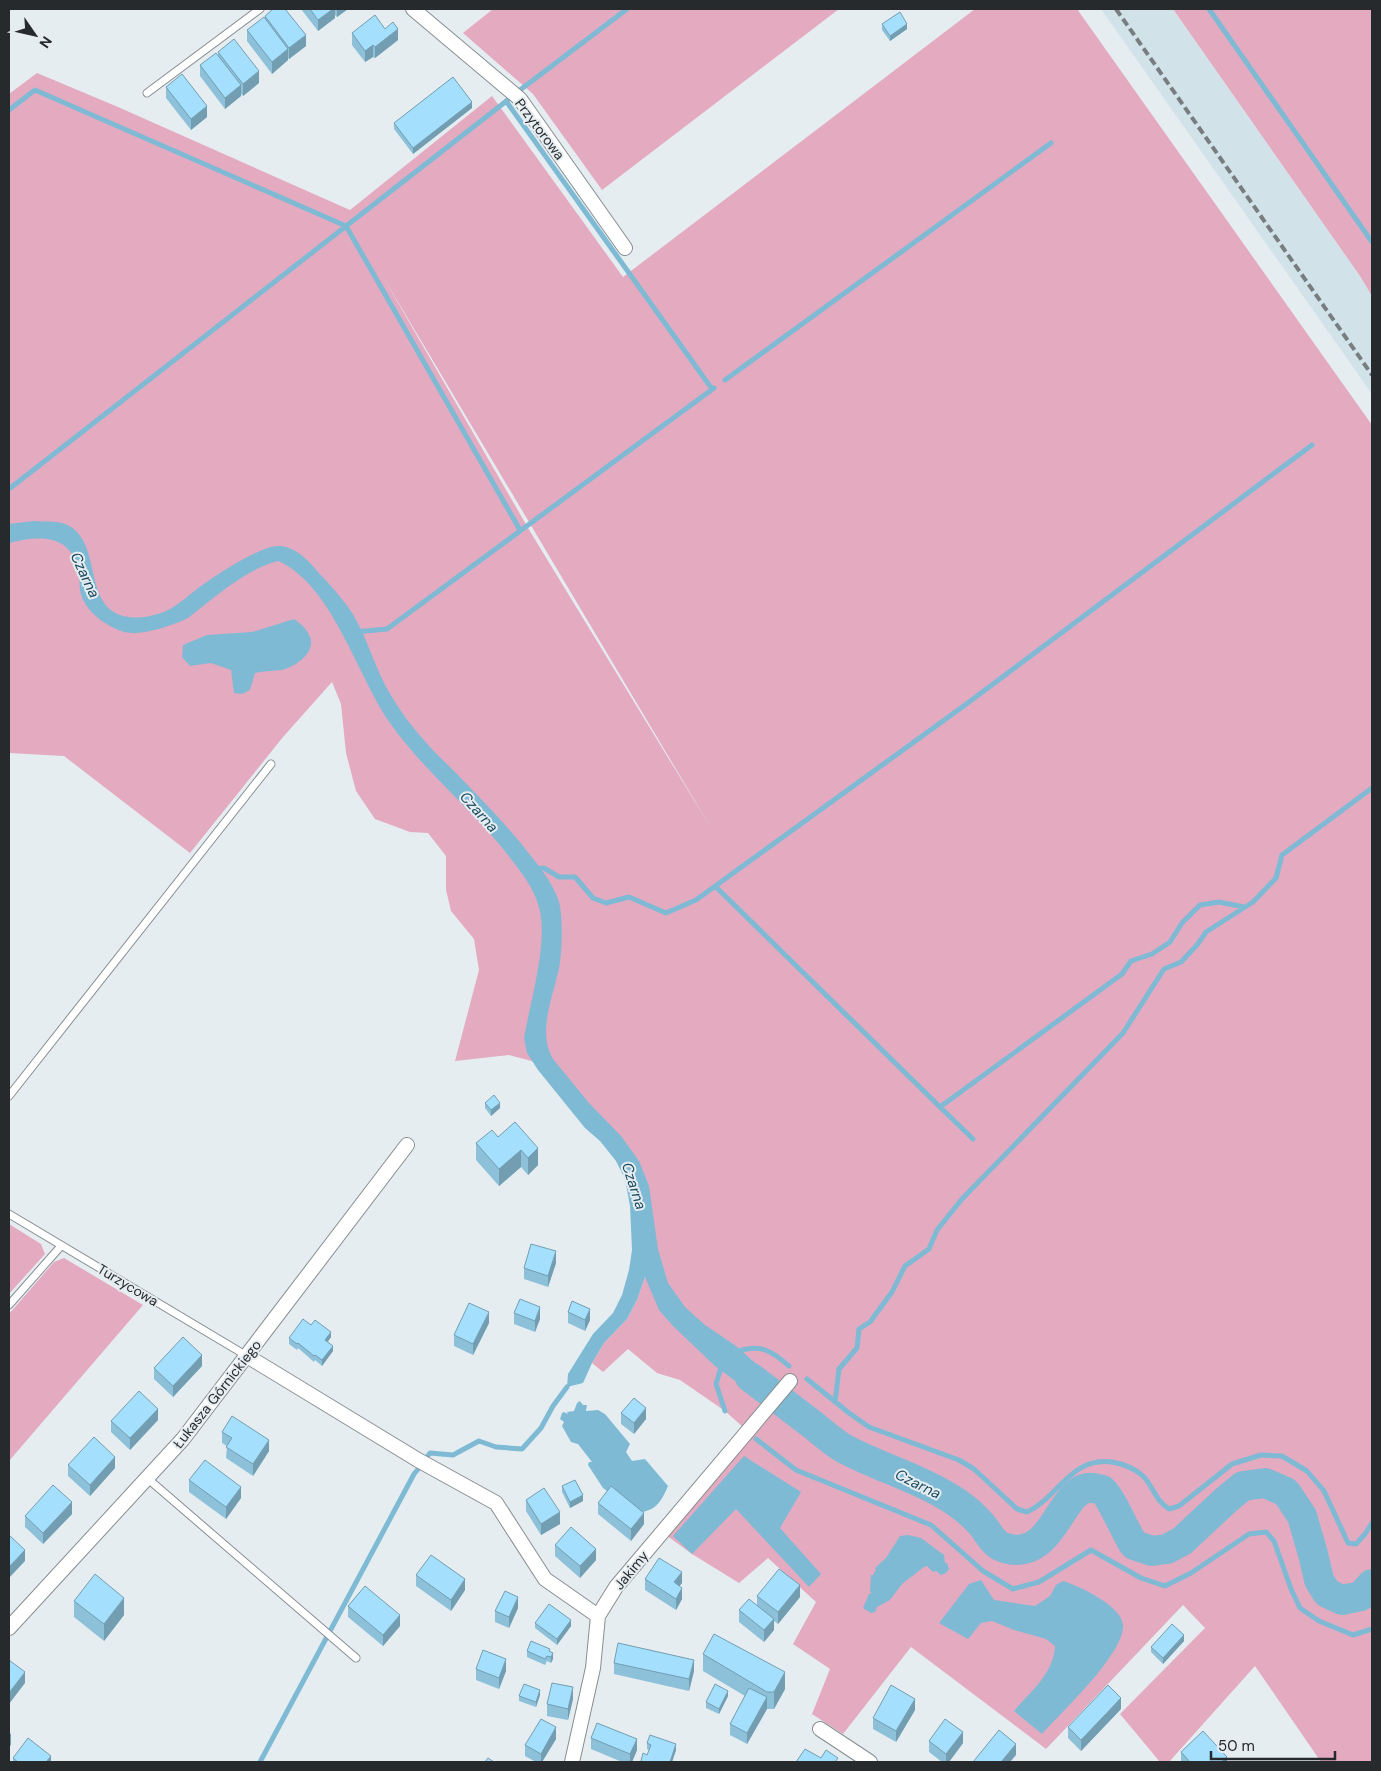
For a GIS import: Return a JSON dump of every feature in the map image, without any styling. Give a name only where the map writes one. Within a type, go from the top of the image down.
[{"type":"street","name":"Przytorowa","points":[[413,9],[520,99],[626,248]]},
{"type":"street","name":"Łukasza Górnickiego","points":[[9,1628],[183,1439],[407,1145]]},
{"type":"street","points":[[246,1356],[418,1460],[496,1503],[545,1580],[598,1616]]},
{"type":"street","name":"Jakimy","points":[[572,1762],[594,1668],[598,1616],[616,1587],[790,1381]]},
{"type":"street","points":[[820,1729],[870,1762]]},
{"type":"lane","points":[[147,94],[260,9]]},
{"type":"lane","points":[[9,1096],[271,764]]},
{"type":"lane","name":"Turzycowa","points":[[9,1214],[246,1356]]},
{"type":"lane","points":[[9,1305],[61,1246]]},
{"type":"lane","points":[[147,1478],[356,1658]]},
{"type":"shaded area","points":[[493,9],[839,9],[602,190],[533,94],[463,33]]},
{"type":"shaded area","points":[[975,9],[1077,9],[1372,425],[1372,1762],[1321,1762],[1255,1666],[1169,1762],[1160,1762],[1120,1714],[1205,1628],[1183,1605],[1046,1749],[911,1647],[843,1734],[812,1714],[830,1669],[793,1644],[816,1602],[768,1558],[739,1583],[692,1554],[659,1530],[744,1428],[725,1411],[680,1380],[657,1373],[628,1349],[603,1372],[592,1363],[604,1343],[627,1319],[637,1300],[645,1277],[630,1163],[539,1063],[509,1055],[455,1061],[479,970],[474,939],[451,911],[446,890],[446,856],[428,833],[410,832],[375,819],[356,791],[346,753],[341,704],[332,682],[283,737],[190,853],[64,756],[9,753],[9,94],[37,73],[350,210],[492,96],[623,277]],"holes":[[[382,275],[711,828],[531,533]]]},
{"type":"shaded area","points":[[1101,9],[1173,9],[1360,276],[1372,296],[1372,394]]},
{"type":"shaded area","points":[[1173,9],[1372,9],[1372,296],[1360,276]]},
{"type":"shaded area","points":[[9,1224],[41,1244],[45,1254],[9,1294]]},
{"type":"shaded area","points":[[64,1258],[143,1305],[9,1461],[9,1314],[54,1262]]},
{"type":"water","points":[[34,521],[63,523],[71,527],[81,537],[87,549],[98,591],[105,603],[114,612],[129,617],[145,617],[166,611],[230,567],[249,556],[276,546],[286,547],[302,555],[337,593],[354,616],[386,687],[406,719],[431,748],[507,827],[539,866],[552,886],[559,902],[562,941],[558,975],[546,1024],[548,1048],[553,1059],[589,1103],[621,1136],[639,1161],[649,1186],[658,1249],[668,1283],[685,1307],[705,1325],[736,1346],[778,1383],[764,1402],[715,1366],[673,1326],[659,1310],[645,1277],[637,1300],[627,1319],[604,1343],[583,1383],[567,1387],[568,1374],[593,1334],[613,1313],[622,1295],[632,1250],[630,1206],[625,1179],[616,1161],[600,1141],[585,1128],[538,1070],[527,1053],[524,1038],[538,970],[542,934],[538,904],[526,880],[497,841],[418,758],[390,723],[342,633],[314,589],[297,573],[278,561],[260,567],[243,577],[219,593],[188,618],[154,630],[139,633],[126,632],[108,625],[86,605],[81,595],[77,564],[65,546],[48,539],[29,539],[9,543],[9,524]]},
{"type":"water","points":[[294,619],[304,627],[310,637],[310,648],[304,658],[293,666],[282,670],[255,673],[250,690],[242,694],[234,693],[231,670],[211,663],[190,666],[182,657],[183,645],[207,635],[252,632]]},
{"type":"water","points":[[580,1401],[583,1405],[587,1405],[586,1411],[598,1410],[605,1414],[630,1444],[626,1452],[632,1461],[645,1459],[668,1486],[659,1503],[652,1509],[643,1512],[642,1517],[603,1488],[588,1465],[589,1462],[592,1462],[578,1444],[571,1442],[562,1426],[564,1422],[560,1419],[562,1413],[568,1414],[567,1412],[574,1411],[577,1403]]},
{"type":"water","points":[[744,1456],[801,1492],[780,1528],[821,1574],[809,1587],[736,1509],[692,1554],[673,1536]]},
{"type":"water","points":[[908,1535],[921,1538],[944,1555],[945,1563],[947,1563],[949,1569],[941,1575],[936,1571],[933,1572],[927,1566],[924,1567],[902,1584],[890,1600],[877,1607],[875,1612],[871,1613],[863,1608],[869,1594],[872,1593],[870,1592],[871,1575],[876,1570],[875,1568],[886,1558],[900,1536]]},
{"type":"water","points":[[981,1580],[994,1600],[1035,1606],[1050,1596],[1056,1585],[1063,1581],[1099,1598],[1108,1604],[1121,1618],[1123,1625],[1121,1637],[1104,1666],[1042,1734],[1014,1711],[1046,1673],[1054,1656],[1055,1646],[1046,1639],[1014,1630],[992,1621],[981,1623],[968,1639],[939,1623],[969,1584]]},
{"type":"building","points":[[273,9],[285,9],[306,35],[289,48],[265,16]]},
{"type":"building","points":[[310,9],[333,9],[318,20]]},
{"type":"building","points":[[900,12],[907,24],[890,36],[882,24]]},
{"type":"building","points":[[375,15],[385,29],[393,22],[398,29],[375,47],[373,45],[365,51],[352,33]]},
{"type":"building","points":[[264,17],[288,49],[272,62],[247,30]]},
{"type":"building","points":[[234,39],[259,71],[243,84],[218,52]]},
{"type":"building","points":[[216,53],[241,85],[225,98],[200,65]]},
{"type":"building","points":[[182,74],[207,106],[191,119],[166,87]]},
{"type":"building","points":[[453,77],[472,102],[413,148],[394,123]]},
{"type":"building","points":[[494,1095],[500,1103],[491,1110],[485,1103]]},
{"type":"building","points":[[515,1122],[538,1148],[528,1158],[521,1150],[499,1169],[476,1143],[492,1130],[498,1137]]},
{"type":"building","points":[[531,1244],[556,1251],[548,1276],[524,1268]]},
{"type":"building","points":[[520,1299],[540,1307],[535,1321],[514,1313]]},
{"type":"building","points":[[572,1301],[590,1309],[585,1320],[568,1312]]},
{"type":"building","points":[[469,1303],[489,1312],[473,1344],[454,1335]]},
{"type":"building","points":[[303,1319],[311,1325],[315,1320],[331,1332],[325,1340],[333,1346],[322,1360],[289,1338]]},
{"type":"building","points":[[183,1337],[202,1355],[173,1386],[154,1368]]},
{"type":"building","points":[[139,1391],[158,1409],[130,1438],[111,1421]]},
{"type":"building","points":[[634,1398],[646,1408],[634,1423],[621,1413]]},
{"type":"building","points":[[232,1416],[269,1440],[253,1464],[226,1447],[232,1438],[222,1432]]},
{"type":"building","points":[[94,1437],[115,1457],[90,1485],[68,1465]]},
{"type":"building","points":[[205,1460],[241,1487],[226,1507],[189,1480]]},
{"type":"building","points":[[575,1480],[583,1495],[570,1502],[562,1486]]},
{"type":"building","points":[[53,1485],[72,1502],[43,1533],[25,1516]]},
{"type":"building","points":[[611,1486],[644,1513],[631,1529],[598,1503]]},
{"type":"building","points":[[544,1488],[560,1512],[541,1524],[526,1500]]},
{"type":"building","points":[[571,1527],[596,1549],[580,1566],[555,1545]]},
{"type":"building","points":[[9,1535],[25,1550],[9,1567]]},
{"type":"building","points":[[431,1555],[465,1579],[451,1600],[416,1575]]},
{"type":"building","points":[[659,1558],[682,1572],[674,1582],[682,1588],[676,1599],[645,1579]]},
{"type":"building","points":[[779,1569],[800,1585],[778,1612],[757,1596]]},
{"type":"building","points":[[95,1574],[124,1598],[104,1624],[74,1601]]},
{"type":"building","points":[[365,1586],[400,1615],[383,1635],[348,1606]]},
{"type":"building","points":[[505,1591],[518,1597],[509,1617],[495,1611]]},
{"type":"building","points":[[749,1599],[774,1619],[764,1630],[739,1610]]},
{"type":"building","points":[[549,1604],[571,1620],[557,1639],[535,1623]]},
{"type":"building","points":[[1172,1624],[1184,1635],[1163,1658],[1151,1647]]},
{"type":"building","points":[[714,1634],[785,1672],[774,1692],[767,1692],[703,1654]]},
{"type":"building","points":[[531,1641],[550,1649],[549,1651],[553,1653],[551,1657],[547,1656],[545,1659],[527,1651]]},
{"type":"building","points":[[618,1643],[694,1660],[689,1679],[614,1663]]},
{"type":"building","points":[[483,1650],[506,1659],[499,1678],[476,1669]]},
{"type":"building","points":[[9,1660],[25,1672],[9,1693]]},
{"type":"building","points":[[552,1683],[573,1687],[568,1709],[547,1704]]},
{"type":"building","points":[[524,1684],[540,1690],[536,1702],[519,1696]]},
{"type":"building","points":[[715,1684],[728,1691],[719,1709],[706,1702]]},
{"type":"building","points":[[891,1685],[915,1699],[896,1731],[873,1718]]},
{"type":"building","points":[[1108,1685],[1121,1698],[1081,1740],[1068,1727]]},
{"type":"building","points":[[749,1688],[767,1697],[747,1733],[730,1724]]},
{"type":"building","points":[[541,1719],[556,1727],[541,1754],[525,1745]]},
{"type":"building","points":[[945,1719],[963,1732],[946,1754],[929,1741]]},
{"type":"building","points":[[597,1723],[637,1739],[630,1754],[591,1738]]},
{"type":"building","points":[[999,1730],[1016,1744],[1001,1762],[973,1762]]},
{"type":"building","points":[[1203,1731],[1227,1757],[1221,1762],[1190,1762],[1181,1752]]},
{"type":"building","points":[[650,1735],[676,1744],[670,1762],[641,1761],[643,1753],[647,1755],[651,1745],[647,1743]]},
{"type":"building","points":[[28,1738],[51,1756],[46,1762],[18,1762],[13,1758]]},
{"type":"building","points":[[805,1749],[821,1758],[826,1750],[838,1758],[835,1762],[796,1762]]},
{"type":"building","points":[[488,1758],[494,1762],[485,1762]]},
{"type":"waterway","points":[[520,90],[627,9]]},
{"type":"waterway","points":[[1209,9],[1372,242]]},
{"type":"waterway","points":[[9,110],[35,90],[346,226],[520,530]]},
{"type":"waterway","points":[[9,489],[509,99]]},
{"type":"waterway","points":[[506,101],[712,389]]},
{"type":"waterway","points":[[725,380],[1051,143]]},
{"type":"waterway","points":[[355,632],[387,629],[714,388]]},
{"type":"waterway","points":[[535,869],[544,868],[559,877],[575,877],[593,898],[606,903],[629,897],[666,913],[696,900],[965,705],[1312,445]]},
{"type":"waterway","points":[[835,1402],[839,1369],[857,1348],[859,1329],[870,1322],[892,1292],[905,1266],[929,1249],[937,1230],[962,1199],[1123,1033],[1164,969],[1181,962],[1206,932],[1253,902],[1276,878],[1282,855],[1372,788]]},
{"type":"waterway","points":[[715,886],[940,1107],[1122,974],[1131,961],[1152,954],[1170,942],[1182,923],[1200,905],[1219,902],[1244,907]]},
{"type":"waterway","points":[[940,1107],[973,1139]]},
{"type":"waterway","points":[[736,1352],[752,1348],[765,1350],[777,1356],[789,1366]]},
{"type":"waterway","points":[[722,1364],[716,1384],[725,1411]]},
{"type":"waterway","name":"Czarna","points":[[750,1377],[843,1448],[915,1480],[956,1502],[985,1528],[994,1542],[1005,1548],[1022,1549],[1036,1544],[1047,1534],[1073,1497],[1083,1489],[1094,1488],[1105,1493],[1134,1545],[1152,1551],[1167,1549],[1182,1541],[1243,1486],[1265,1483],[1286,1492],[1302,1516],[1319,1580],[1327,1593],[1342,1600],[1361,1596],[1372,1584]]},
{"type":"waterway","points":[[807,1379],[869,1427],[959,1460],[974,1469],[1017,1509],[1027,1512],[1038,1506],[1075,1471],[1086,1465],[1098,1462],[1112,1462],[1136,1471],[1143,1476],[1160,1501],[1169,1509],[1179,1506],[1232,1464],[1261,1455],[1282,1456],[1307,1471],[1324,1491],[1348,1543],[1356,1544],[1372,1523]]},
{"type":"waterway","points":[[427,1457],[430,1453],[453,1455],[479,1441],[496,1447],[522,1449],[541,1428],[553,1406],[567,1387]]},
{"type":"waterway","points":[[756,1439],[796,1470],[931,1525],[983,1571],[1013,1589],[1039,1582],[1091,1550],[1141,1578],[1165,1586],[1191,1573],[1249,1534],[1266,1532],[1274,1541],[1291,1589],[1300,1608],[1319,1621],[1353,1635],[1372,1629]]},
{"type":"waterway","points":[[260,1762],[414,1474],[419,1468]]},
{"type":"railway","points":[[1116,9],[1372,375]]}]
